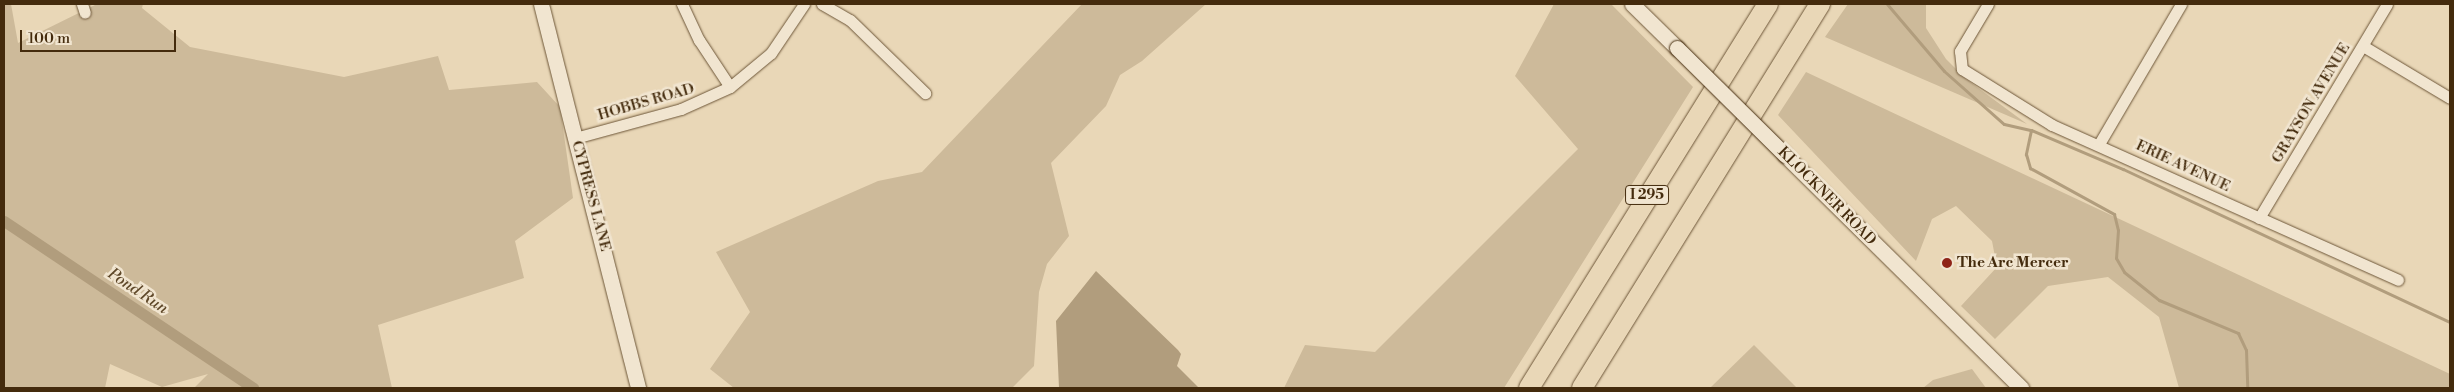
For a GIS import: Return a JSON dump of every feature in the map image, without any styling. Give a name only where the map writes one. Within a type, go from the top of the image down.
[{"type":"highway","name":"I 295","points":[[1529,388],[1768,4]]},
{"type":"highway","name":"I 295","points":[[1582,388],[1820,4]]},
{"type":"main road","name":"CYPRESS LANE","points":[[540,4],[638,388]]},
{"type":"main road","name":"KLOCKNER ROAD","points":[[1632,4],[2021,388]]},
{"type":"street","points":[[682,4],[699,40],[730,88]]},
{"type":"street","name":"HOBBS ROAD","points":[[575,138],[681,109],[730,88],[771,53],[804,4]]},
{"type":"street","points":[[822,4],[850,20],[924,93]]},
{"type":"street","name":"ERIE AVENUE","points":[[1988,4],[1960,51],[1962,69],[2052,125],[2099,144],[2398,280]]},
{"type":"street","points":[[2099,144],[2180,4]]},
{"type":"street","name":"GRAYSON AVENUE","points":[[2259,218],[2388,4]]},
{"type":"street","points":[[2363,46],[2450,98]]},
{"type":"shaded area","points":[[4,4],[11,4],[18,43],[97,4],[143,4],[142,8],[190,47],[344,77],[438,56],[449,90],[537,82],[560,107],[573,198],[515,241],[524,278],[378,325],[392,388],[194,388],[208,374],[162,387],[110,364],[105,388],[4,388]]},
{"type":"shaded area","points":[[1082,4],[1206,4],[1142,61],[1120,75],[1106,106],[1051,163],[1069,236],[1047,264],[1039,292],[1034,366],[1012,388],[734,388],[710,369],[750,312],[716,252],[878,181],[922,172]]},
{"type":"shaded area","points":[[1554,4],[1611,4],[1693,87],[1504,388],[1284,388],[1305,345],[1375,352],[1578,149],[1515,76]]},
{"type":"shaded area","points":[[1848,4],[1926,4],[1926,28],[1946,59],[1966,79],[2027,124],[1825,37]]},
{"type":"shaded area","points":[[1806,72],[2450,374],[2450,388],[2179,388],[2159,317],[2108,277],[2048,286],[1995,339],[1961,306],[1997,267],[1992,241],[1956,206],[1932,219],[1916,261],[1778,115]]},
{"type":"shaded area","points":[[1096,271],[1178,350],[1181,354],[1177,366],[1199,388],[1059,388],[1056,321]]},
{"type":"shaded area","points":[[1754,345],[1797,388],[1710,388]]},
{"type":"shaded area","points":[[1972,369],[1986,388],[1923,388],[1933,380]]},
{"type":"waterway","points":[[1887,4],[1944,71],[2004,124],[2031,130],[2123,169],[2450,322]]},
{"type":"waterway","points":[[2031,130],[2026,154],[2030,168],[2114,214],[2118,230],[2116,258],[2124,272],[2159,300],[2238,333],[2246,350],[2247,388]]},
{"type":"waterway","name":"Pond Run","points":[[4,221],[253,388]]},
{"type":"place","name":"The Arc Mercer","points":[[1947,263]]}]
